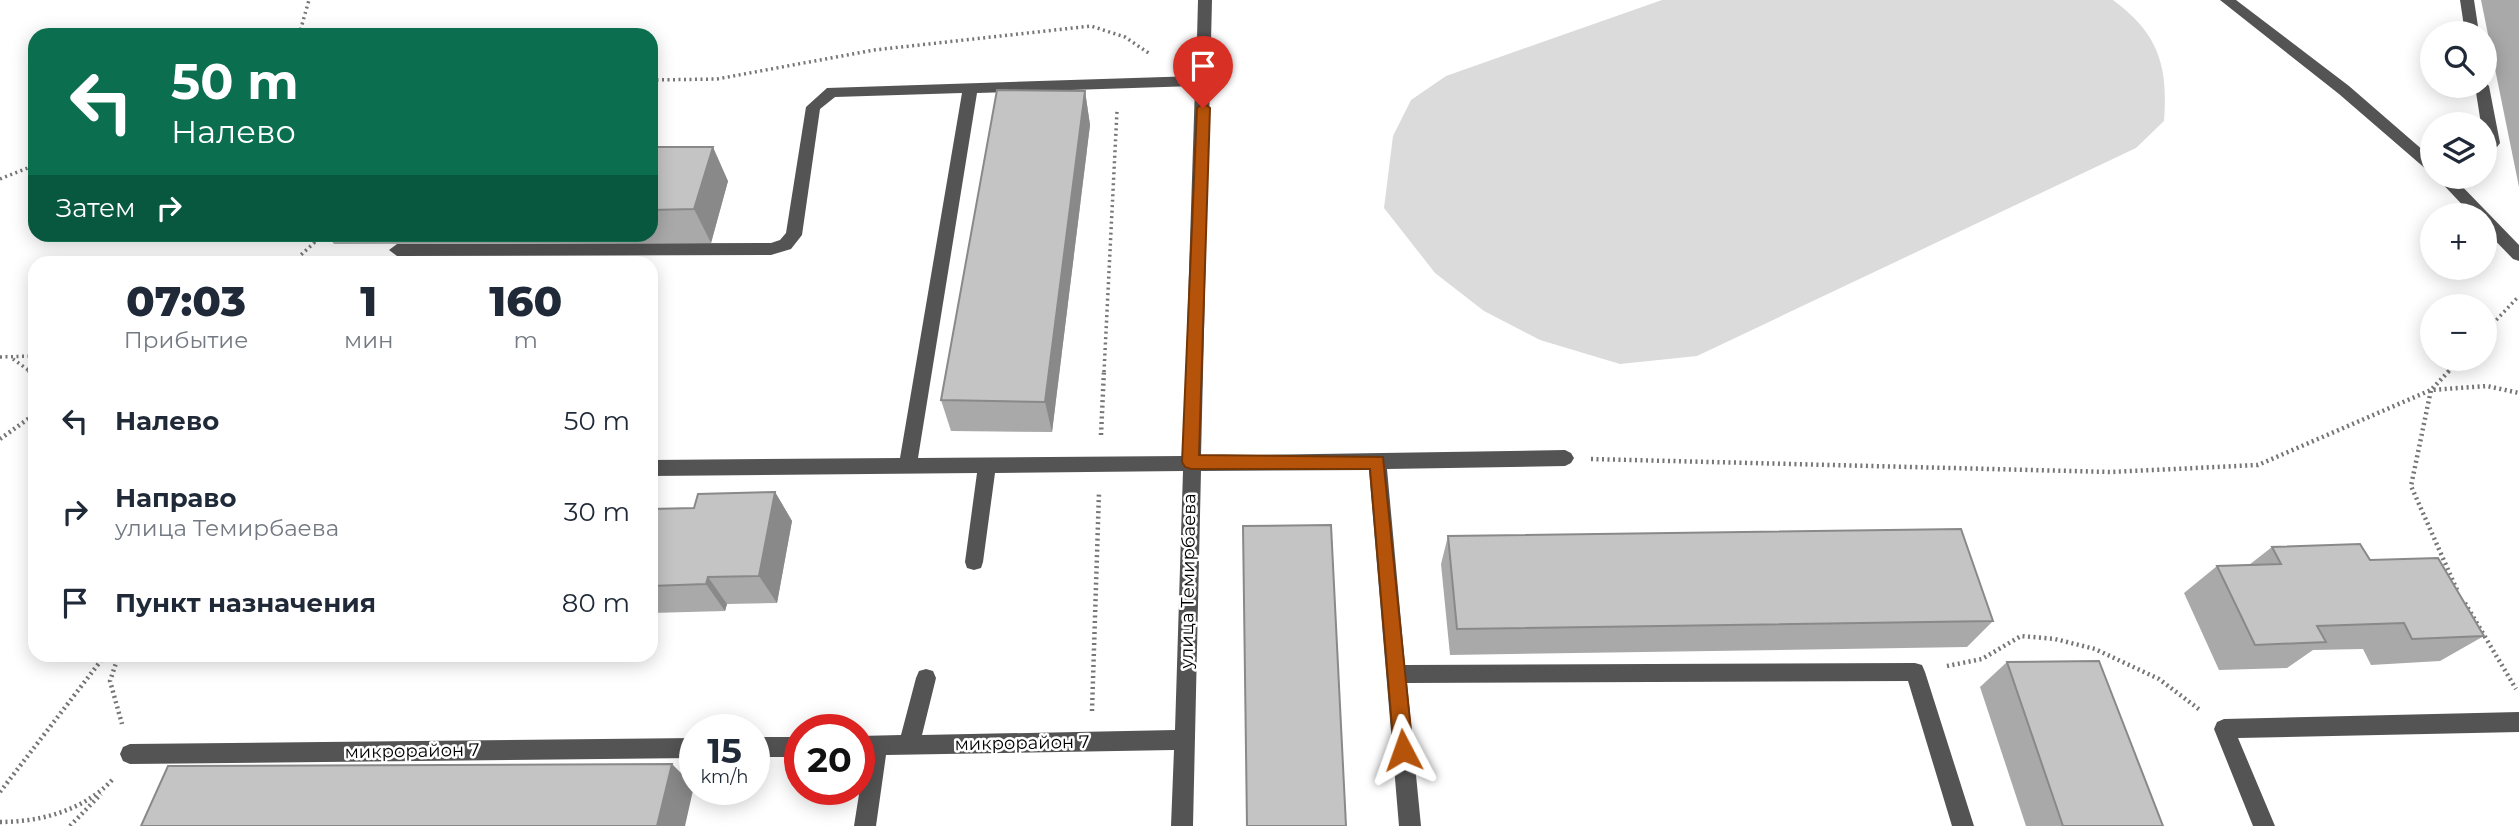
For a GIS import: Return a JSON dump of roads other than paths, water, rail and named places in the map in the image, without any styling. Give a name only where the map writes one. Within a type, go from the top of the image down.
[{"type":"street","name":"улица Темирбаева","points":[[1182,826],[1205,0]]},
{"type":"street","points":[[2227,0],[2344,90],[2420,156]]},
{"type":"street","points":[[2467,0],[2470,21]]},
{"type":"street","points":[[397,250],[492,255],[771,249],[785,245],[794,235],[813,107],[832,92],[1204,81]]},
{"type":"street","points":[[908,465],[970,88]]},
{"type":"street","points":[[2456,189],[2469,203]]},
{"type":"street","points":[[2497,232],[2519,255]]},
{"type":"street","points":[[658,468],[1565,458]]},
{"type":"street","points":[[1377,462],[1410,826]]},
{"type":"street","points":[[974,562],[987,464]]},
{"type":"street","points":[[1397,674],[1915,672],[1963,826]]},
{"type":"street","points":[[909,745],[926,678]]},
{"type":"street","points":[[2264,826],[2224,729],[2519,722]]},
{"type":"street","name":"микрорайон 7","points":[[875,746],[1184,740]]},
{"type":"street","name":"микрорайон 7","points":[[130,754],[679,748]]},
{"type":"street","points":[[865,826],[866,805]]}]
